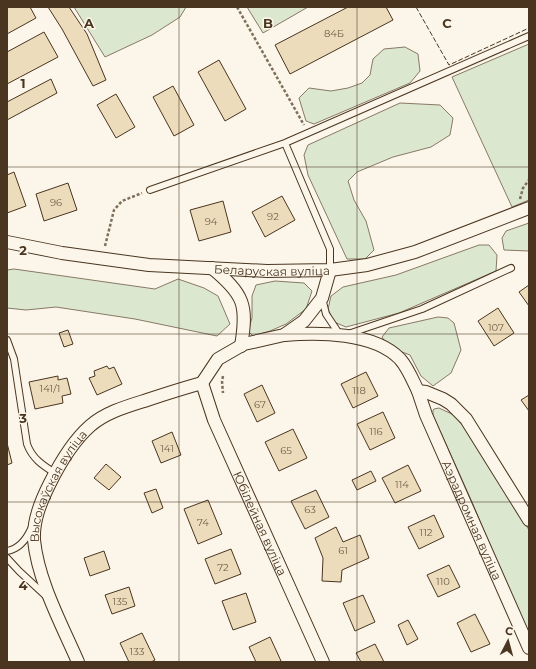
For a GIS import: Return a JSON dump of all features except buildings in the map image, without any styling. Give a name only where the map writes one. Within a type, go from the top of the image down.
[{"type":"street","name":"Беларуская вуліца","points":[[7,242],[62,253],[149,265],[267,271],[330,270],[367,265],[415,252],[529,208]]},
{"type":"street","points":[[212,268],[234,288],[242,299],[245,323],[241,346]]},
{"type":"street","points":[[202,383],[218,359],[244,344],[284,335],[304,321],[322,298],[330,270]]},
{"type":"street","name":"Аэрадромная вуліца","points":[[284,335],[310,333],[341,336],[374,343],[394,354],[400,360],[418,391],[426,415],[529,648]]},
{"type":"street","name":"Высокаўская вуліца","points":[[78,662],[51,600],[37,558],[34,540],[35,522],[39,507],[55,473],[77,440],[90,426],[105,415],[130,405],[202,383]]},
{"type":"street","name":"Юбілейная вуліца","points":[[202,383],[214,420],[323,662]]},
{"type":"street","points":[[418,391],[426,392],[443,399],[459,410],[529,520]]},
{"type":"lane","points":[[150,190],[285,143],[529,36]]},
{"type":"lane","points":[[285,143],[330,249],[330,270]]},
{"type":"lane","points":[[322,298],[326,314],[341,336],[422,309],[511,268]]},
{"type":"lane","points":[[7,340],[14,359],[27,444],[30,452],[40,463],[55,473]]},
{"type":"lane","points":[[7,551],[26,540],[35,522]]},
{"type":"lane","points":[[7,558],[51,600]]},
{"type":"path","points":[[237,7],[308,132]]},
{"type":"path","points":[[102,259],[114,210],[122,201],[150,190]]},
{"type":"green space","points":[[74,7],[186,7],[180,17],[152,35],[105,57]]},
{"type":"green space","points":[[247,7],[308,7],[263,33]]},
{"type":"green space","points":[[529,44],[529,200],[512,207],[452,77]]},
{"type":"green space","points":[[405,47],[418,54],[420,71],[410,83],[314,124],[306,121],[299,98],[309,88],[331,91],[348,88],[362,83],[370,75],[373,59],[384,49]]},
{"type":"green space","points":[[400,103],[440,105],[453,118],[450,135],[431,147],[393,157],[357,172],[348,181],[354,200],[366,221],[374,250],[365,259],[347,259],[308,175],[304,155],[308,145]]},
{"type":"green space","points":[[529,223],[529,251],[504,250],[502,238],[506,231]]},
{"type":"green space","points":[[479,245],[489,245],[497,255],[496,271],[399,313],[346,327],[334,322],[328,309],[331,296],[343,287],[396,275]]},
{"type":"green space","points":[[14,269],[155,289],[178,279],[204,288],[218,296],[230,324],[217,336],[135,319],[56,307],[26,310],[7,308],[7,270]]},
{"type":"green space","points":[[275,281],[304,283],[312,291],[306,309],[286,324],[253,336],[248,331],[252,318],[252,296],[256,285]]},
{"type":"green space","points":[[438,317],[448,318],[454,323],[461,350],[451,373],[433,386],[421,376],[410,355],[389,347],[382,337],[389,328]]},
{"type":"green space","points":[[439,408],[454,415],[467,431],[529,530],[529,638],[472,502],[433,415],[433,410]]},
{"type":"fence","points":[[416,7],[449,65],[529,28]]}]
